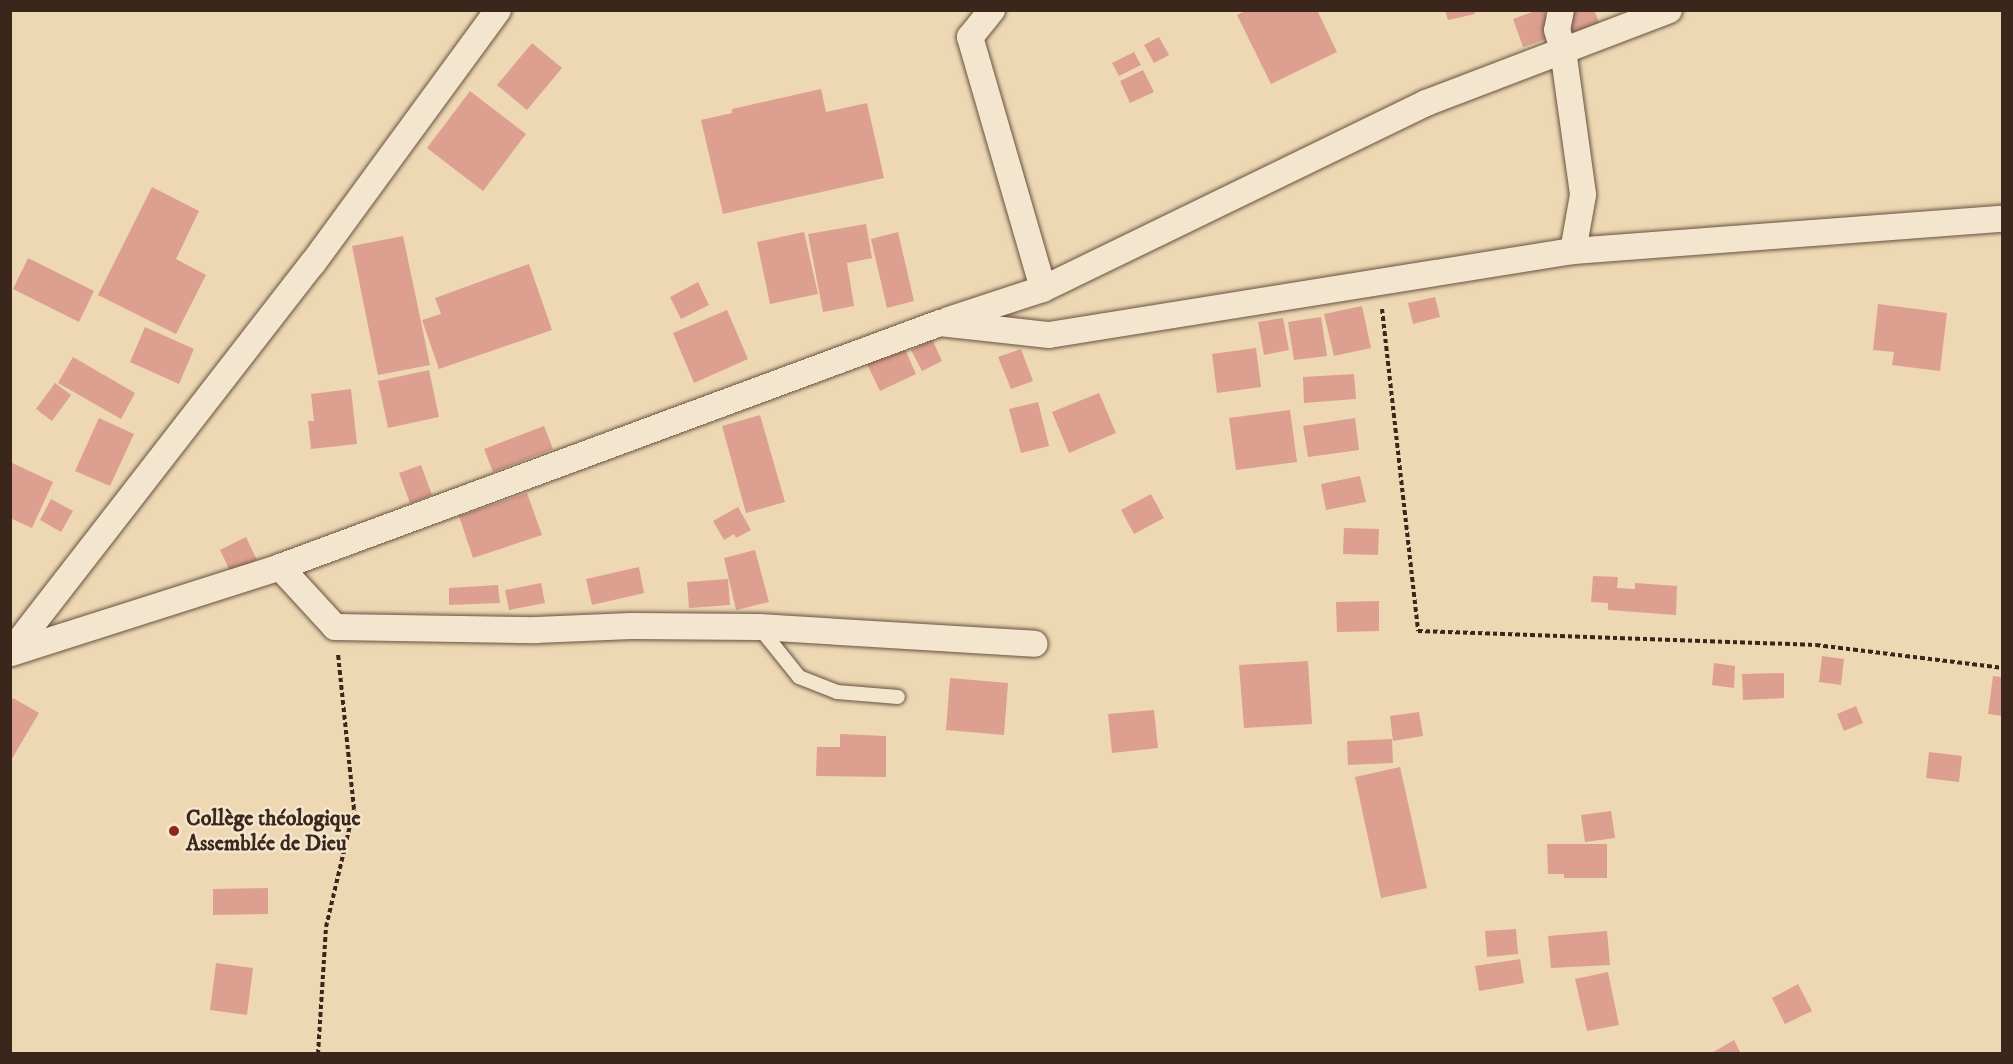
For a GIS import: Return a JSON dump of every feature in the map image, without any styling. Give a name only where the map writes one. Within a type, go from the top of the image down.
[{"type":"street","points":[[11,653],[313,263],[498,10]]},
{"type":"street","points":[[992,10],[970,36],[1043,289]]},
{"type":"street","points":[[1561,10],[1557,30],[1563,50],[1583,195],[1573,251]]},
{"type":"street","points":[[11,653],[280,567],[940,323],[1043,289],[1426,103],[1669,10]]},
{"type":"street","points":[[940,323],[1049,335],[1573,251],[2002,219]]},
{"type":"street","points":[[280,567],[335,627],[536,630],[631,626],[759,627],[1034,644]]},
{"type":"lane","points":[[759,627],[800,677],[837,692],[898,697]]},
{"type":"path","points":[[1379,282],[1418,631],[1816,645],[2002,668]]},
{"type":"path","points":[[318,1053],[326,927],[354,809],[335,627]]},
{"type":"building","points":[[1247,10],[1317,10],[1337,52],[1271,84],[1237,15]]},
{"type":"building","points":[[1445,10],[1474,10],[1475,14],[1448,20]]},
{"type":"building","points":[[1544,10],[1552,37],[1523,47],[1513,19]]},
{"type":"building","points":[[1573,10],[1594,10],[1600,25],[1572,38],[1562,15]]},
{"type":"building","points":[[1159,37],[1169,55],[1154,63],[1144,45]]},
{"type":"building","points":[[532,43],[562,68],[527,110],[497,85]]},
{"type":"building","points":[[1134,52],[1141,65],[1119,76],[1112,63]]},
{"type":"building","points":[[1143,70],[1154,92],[1130,103],[1120,81]]},
{"type":"building","points":[[821,89],[826,112],[867,103],[884,178],[723,214],[701,120],[732,113],[732,109]]},
{"type":"building","points":[[470,91],[526,134],[483,191],[427,148]]},
{"type":"building","points":[[152,187],[199,211],[176,259],[206,275],[176,334],[98,295]]},
{"type":"building","points":[[866,224],[872,258],[847,263],[854,306],[823,312],[808,234]]},
{"type":"building","points":[[804,232],[818,294],[770,304],[757,242]]},
{"type":"building","points":[[898,232],[914,301],[887,308],[871,239]]},
{"type":"building","points":[[403,236],[430,365],[378,375],[352,246]]},
{"type":"building","points":[[28,258],[94,291],[79,322],[13,289]]},
{"type":"building","points":[[529,264],[552,330],[439,369],[422,320],[441,314],[435,298]]},
{"type":"building","points":[[698,282],[709,305],[681,319],[670,297]]},
{"type":"building","points":[[1435,297],[1440,317],[1413,324],[1408,303]]},
{"type":"building","points":[[1878,304],[1947,313],[1940,371],[1892,365],[1894,352],[1873,350]]},
{"type":"building","points":[[1362,306],[1371,348],[1334,356],[1324,314]]},
{"type":"building","points":[[727,310],[748,359],[694,383],[673,333]]},
{"type":"building","points":[[1321,317],[1327,356],[1294,360],[1288,322]]},
{"type":"building","points":[[1283,318],[1289,350],[1264,355],[1258,322]]},
{"type":"building","points":[[145,327],[194,349],[179,384],[130,362]]},
{"type":"building","points":[[932,339],[942,361],[922,371],[911,350]]},
{"type":"building","points":[[904,347],[916,374],[880,391],[867,364]]},
{"type":"building","points":[[1256,348],[1261,387],[1217,393],[1212,354]]},
{"type":"building","points":[[1021,349],[1033,381],[1011,389],[998,357]]},
{"type":"building","points":[[73,357],[135,393],[121,419],[58,383]]},
{"type":"building","points":[[429,370],[439,417],[388,428],[378,381]]},
{"type":"building","points":[[1354,374],[1356,399],[1304,403],[1303,377]]},
{"type":"building","points":[[55,383],[71,395],[52,421],[36,409]]},
{"type":"building","points":[[351,389],[357,444],[311,449],[308,421],[314,421],[311,394]]},
{"type":"building","points":[[1099,393],[1116,433],[1069,453],[1052,412]]},
{"type":"building","points":[[1038,402],[1049,446],[1021,453],[1009,409]]},
{"type":"building","points":[[1290,410],[1297,462],[1236,470],[1229,418]]},
{"type":"building","points":[[760,415],[785,502],[746,513],[722,426]]},
{"type":"building","points":[[99,418],[134,434],[110,486],[75,471]]},
{"type":"building","points":[[1355,418],[1359,450],[1308,457],[1303,426]]},
{"type":"building","points":[[544,426],[553,449],[493,472],[484,449]]},
{"type":"building","points":[[10,462],[53,482],[32,528],[10,518]]},
{"type":"building","points":[[421,465],[432,495],[410,503],[399,473]]},
{"type":"building","points":[[1360,476],[1366,502],[1326,510],[1321,484]]},
{"type":"building","points":[[527,493],[542,535],[473,558],[459,516]]},
{"type":"building","points":[[1151,494],[1164,518],[1134,534],[1121,510]]},
{"type":"building","points":[[51,499],[73,511],[61,532],[40,520]]},
{"type":"building","points":[[738,507],[751,530],[736,538],[734,534],[724,540],[713,521]]},
{"type":"building","points":[[1344,528],[1379,529],[1378,555],[1343,554]]},
{"type":"building","points":[[246,537],[257,560],[231,573],[220,550]]},
{"type":"building","points":[[755,550],[769,602],[736,610],[724,558]]},
{"type":"building","points":[[639,567],[644,593],[592,605],[586,579]]},
{"type":"building","points":[[1593,576],[1618,577],[1617,588],[1635,589],[1635,583],[1677,586],[1676,615],[1608,610],[1608,603],[1591,602]]},
{"type":"building","points":[[728,579],[730,605],[689,608],[687,582]]},
{"type":"building","points":[[541,583],[545,603],[509,610],[505,590]]},
{"type":"building","points":[[498,585],[500,603],[449,605],[449,588]]},
{"type":"building","points":[[1379,601],[1379,631],[1337,632],[1336,602]]},
{"type":"building","points":[[1822,656],[1844,659],[1841,685],[1819,682]]},
{"type":"building","points":[[1308,661],[1312,724],[1244,728],[1239,665]]},
{"type":"building","points":[[1714,663],[1735,666],[1734,688],[1712,685]]},
{"type":"building","points":[[1784,673],[1784,698],[1743,700],[1742,674]]},
{"type":"building","points":[[1993,676],[2002,677],[2002,716],[1988,714]]},
{"type":"building","points":[[950,678],[1008,683],[1004,735],[946,730]]},
{"type":"building","points":[[13,698],[39,713],[10,762],[10,703]]},
{"type":"building","points":[[1856,706],[1863,723],[1844,731],[1837,714]]},
{"type":"building","points":[[1154,710],[1158,748],[1112,753],[1108,714]]},
{"type":"building","points":[[1419,712],[1423,736],[1393,741],[1390,716]]},
{"type":"building","points":[[840,734],[886,736],[886,777],[816,776],[817,747],[840,747]]},
{"type":"building","points":[[1392,739],[1393,763],[1348,765],[1347,741]]},
{"type":"building","points":[[1929,752],[1962,756],[1959,782],[1926,778]]},
{"type":"building","points":[[1400,767],[1427,888],[1381,898],[1355,777]]},
{"type":"building","points":[[1611,811],[1615,838],[1585,842],[1581,815]]},
{"type":"building","points":[[1547,844],[1607,844],[1607,878],[1564,878],[1564,874],[1548,874]]},
{"type":"building","points":[[268,888],[268,914],[213,915],[213,889]]},
{"type":"building","points":[[1516,929],[1518,954],[1487,957],[1485,931]]},
{"type":"building","points":[[1607,931],[1610,965],[1551,968],[1548,936]]},
{"type":"building","points":[[1520,959],[1524,983],[1479,991],[1475,966]]},
{"type":"building","points":[[216,963],[253,968],[247,1015],[210,1010]]},
{"type":"building","points":[[1608,972],[1619,1025],[1587,1031],[1575,979]]},
{"type":"building","points":[[1798,984],[1812,1011],[1785,1024],[1772,998]]},
{"type":"building","points":[[1734,1040],[1741,1054],[1710,1054]]},
{"type":"place","name":"Collège théologique Assemblée de Dieu","points":[[174,831]]}]
